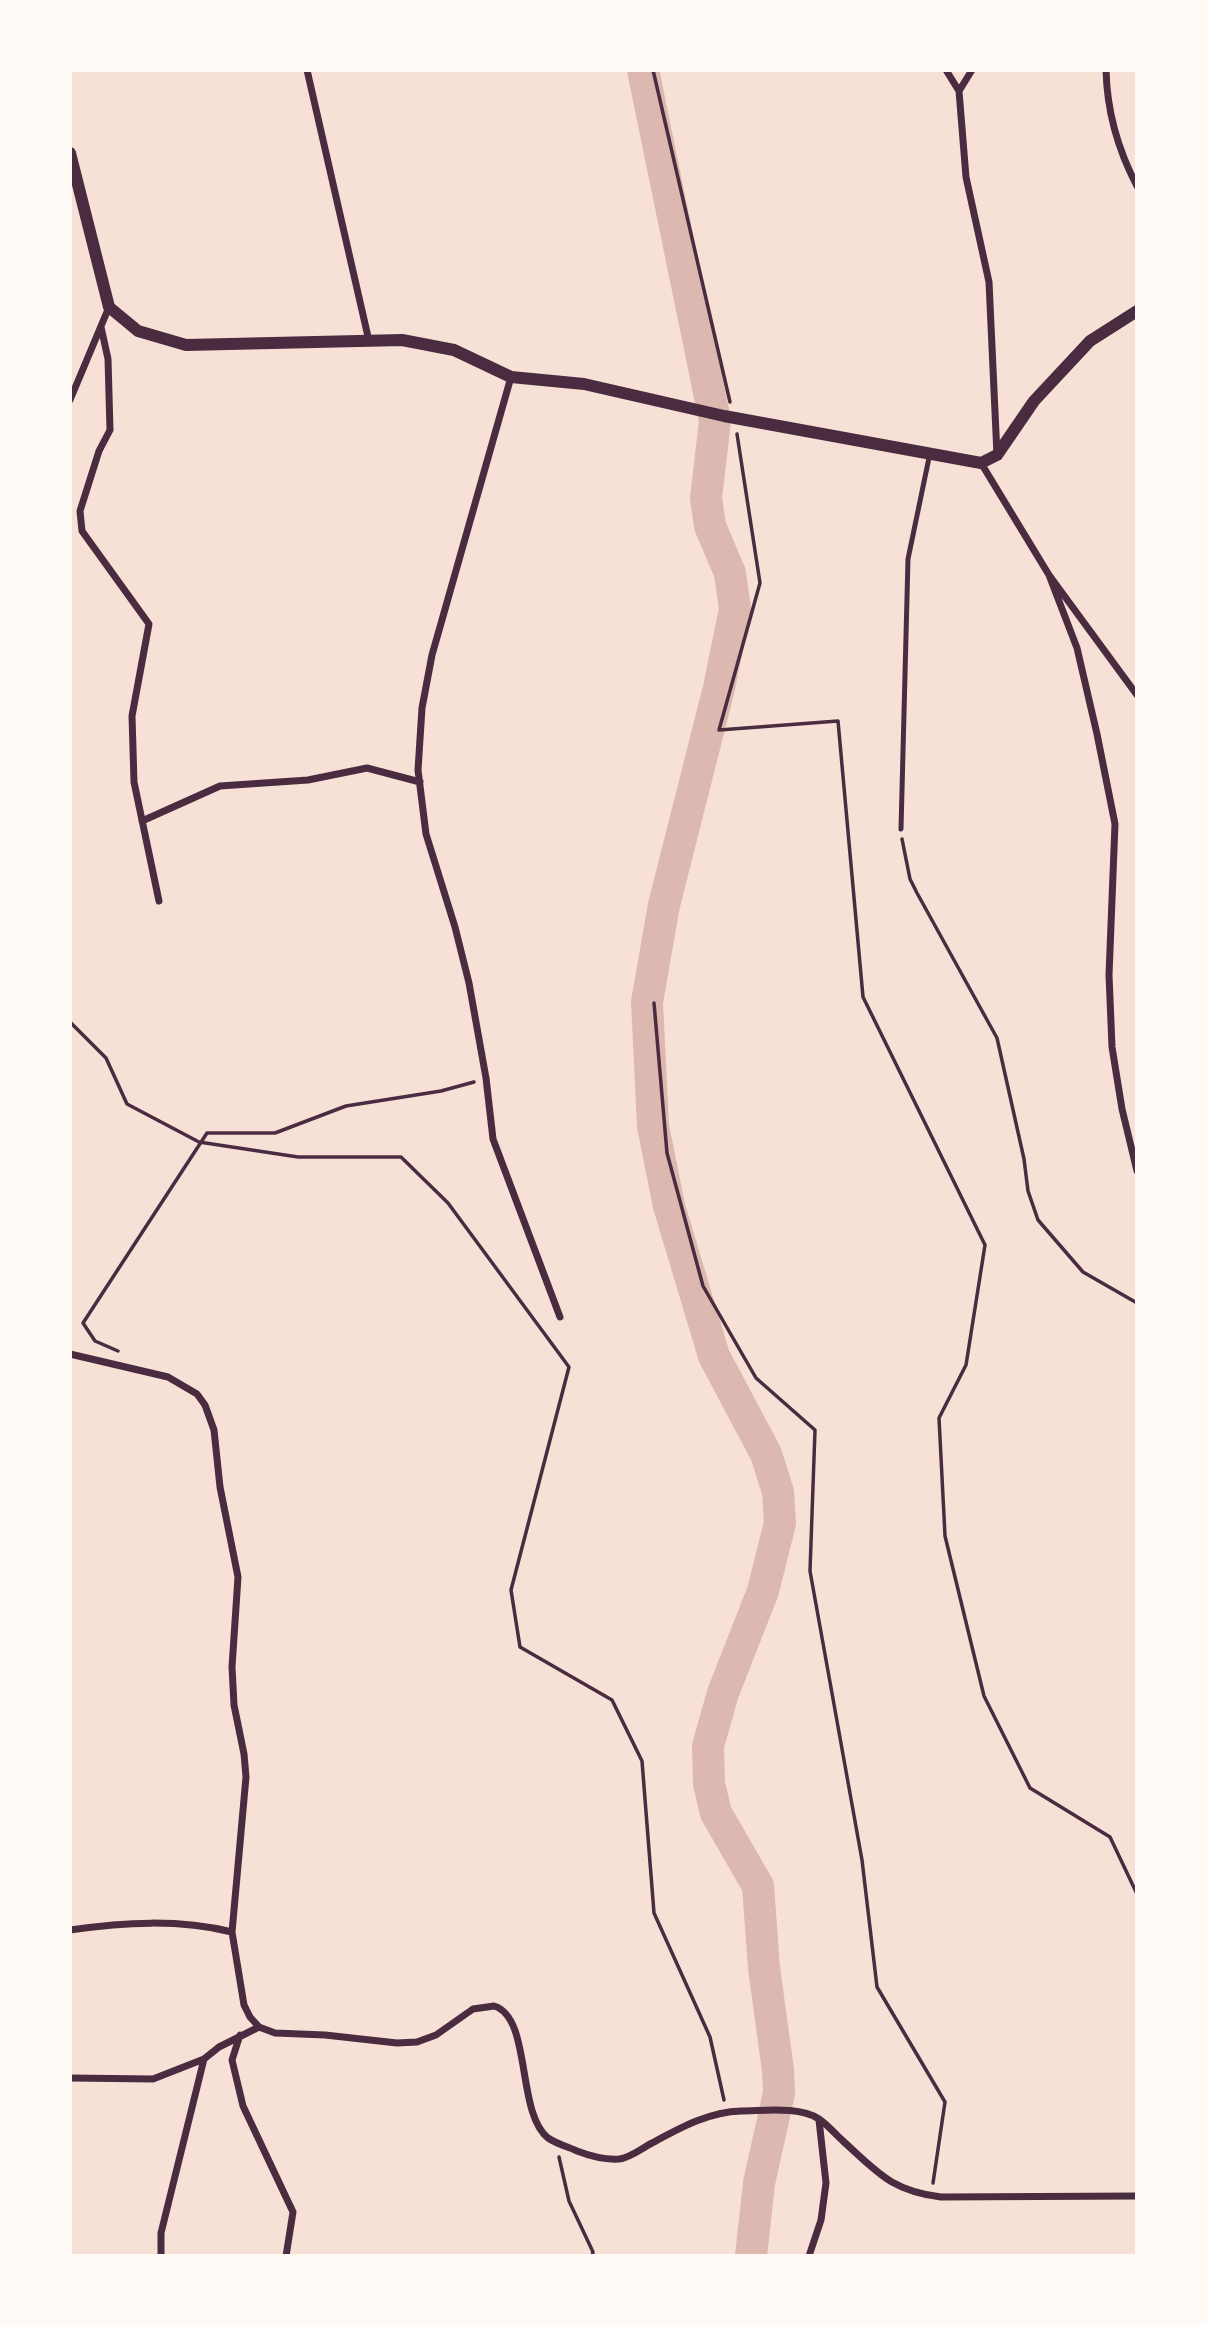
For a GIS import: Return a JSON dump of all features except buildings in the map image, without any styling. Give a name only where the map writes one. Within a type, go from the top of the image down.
[{"type":"street","points":[[307,70],[369,342]]},
{"type":"street","points":[[946,70],[959,91],[966,177],[989,282],[997,455]]},
{"type":"street","points":[[959,91],[972,70]]},
{"type":"street","points":[[1107,70],[1107,94],[1122,158],[1137,186]]},
{"type":"street","points":[[70,153],[109,307],[70,400]]},
{"type":"street","points":[[109,307],[138,331],[186,345],[402,340],[454,350],[511,376],[584,384],[729,417],[981,463],[997,455],[1034,401],[1090,341],[1137,311]]},
{"type":"street","points":[[101,327],[108,359],[110,430],[99,451],[80,511],[82,531],[149,624],[132,716],[135,782],[159,901]]},
{"type":"street","points":[[511,376],[432,655],[422,708],[418,769],[426,834],[469,983],[486,1078],[493,1139],[560,1317]]},
{"type":"street","points":[[981,463],[1049,575],[1137,695]]},
{"type":"street","points":[[1049,575],[1077,648],[1115,824],[1109,975],[1112,1047],[1122,1109],[1137,1171]]},
{"type":"street","points":[[142,821],[220,786],[308,780],[367,768],[420,782]]},
{"type":"street","points":[[70,1354],[152,1373],[184,1385],[197,1394],[205,1405],[214,1430],[220,1487],[238,1577],[232,1667],[234,1705],[246,1777],[232,1932],[244,2005],[259,2027],[275,2033],[397,2043],[417,2042],[436,2035],[473,2009],[485,2006],[500,2008],[505,2012],[520,2047],[533,2116],[543,2132],[555,2141],[603,2159],[622,2159],[694,2121],[737,2111],[796,2112],[819,2119],[894,2185],[931,2195],[1137,2196]]},
{"type":"street","points":[[70,1930],[157,1923],[208,1926],[232,1932]]},
{"type":"street","points":[[70,2078],[153,2079],[204,2059],[219,2047],[259,2027]]},
{"type":"street","points":[[240,2035],[232,2060],[243,2106],[293,2212],[286,2256]]},
{"type":"street","points":[[161,2256],[161,2234],[204,2059]]},
{"type":"street","points":[[809,2256],[821,2220],[826,2183],[819,2119]]},
{"type":"lane","points":[[901,829],[908,559],[930,453]]},
{"type":"path","points":[[653,70],[729,417],[760,583],[719,730],[838,721],[863,996],[985,1245],[966,1364],[939,1418],[945,1536],[984,1696],[1030,1788],[1110,1838],[1137,1894]]},
{"type":"path","points":[[901,829],[910,879],[997,1038],[1024,1159],[1028,1191],[1038,1220],[1083,1272],[1137,1303]]},
{"type":"path","points":[[654,1003],[667,1153],[703,1286],[756,1378],[815,1430],[810,1570],[862,1860],[877,1987],[945,2102],[931,2195]]},
{"type":"path","points":[[70,1021],[106,1058],[127,1104],[199,1142],[298,1157],[401,1157],[448,1203],[569,1367],[511,1590],[520,1647],[612,1700],[642,1761],[654,1913],[710,2037],[727,2113]]},
{"type":"path","points":[[119,1352],[95,1341],[83,1323],[207,1133],[275,1133],[345,1106],[441,1091],[486,1078]]},
{"type":"path","points":[[555,2141],[569,2201],[593,2252],[592,2256]]},
{"type":"waterway","points":[[643,70],[715,421],[706,498],[710,526],[730,573],[735,609],[719,688],[664,905],[647,1002],[653,1126],[669,1206],[714,1356],[766,1454],[778,1492],[780,1523],[763,1591],[723,1693],[708,1746],[709,1784],[716,1813],[758,1886],[764,1968],[778,2070],[779,2093],[759,2183],[751,2256]]}]
